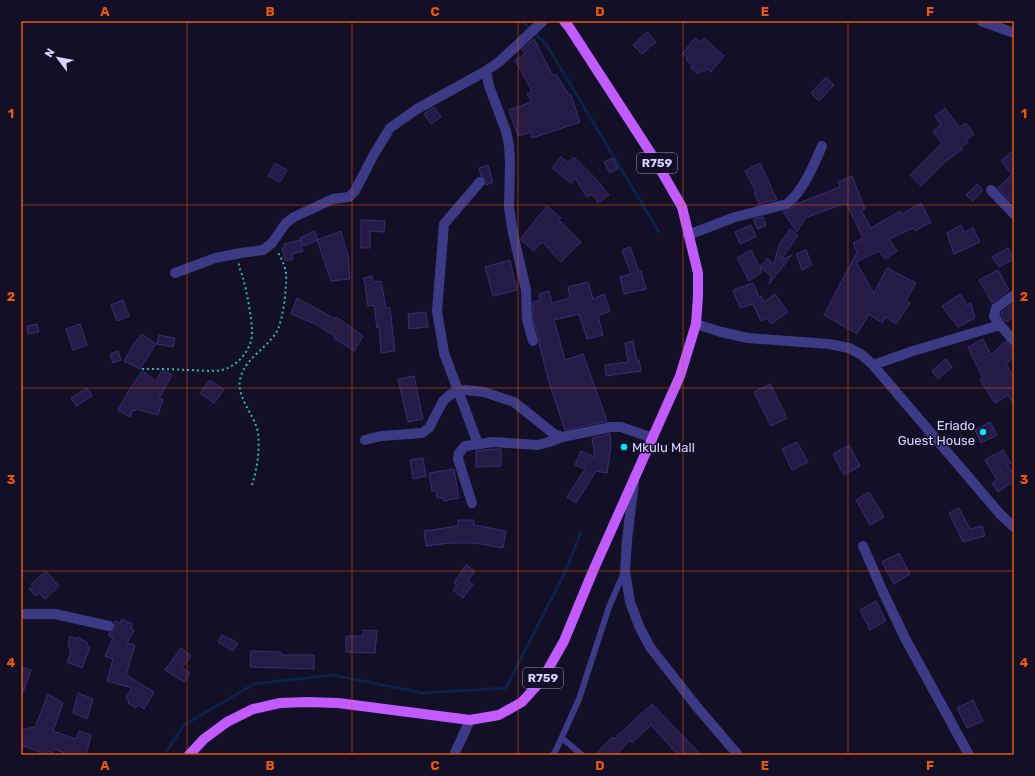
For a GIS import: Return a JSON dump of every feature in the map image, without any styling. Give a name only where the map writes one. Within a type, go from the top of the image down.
[{"type":"main road","name":"R759","points":[[190,755],[204,739],[228,722],[253,709],[280,703],[338,703],[470,720],[499,715],[522,702],[542,680],[564,641],[593,571],[680,376],[696,324],[698,273],[682,207],[652,155],[564,21]]},
{"type":"street","points":[[175,273],[215,258],[264,250],[272,243],[281,228],[294,217],[333,199],[348,198],[352,195],[390,128],[422,106],[486,71],[500,61],[543,21]]},
{"type":"street","points":[[981,21],[1014,33]]},
{"type":"street","points":[[486,71],[489,86],[506,131],[509,145],[509,208],[526,290],[527,320],[533,341]]},
{"type":"street","points":[[688,235],[735,217],[787,204],[792,200],[813,169],[822,146]]},
{"type":"street","points":[[478,444],[444,352],[437,311],[444,224],[480,182]]},
{"type":"street","points":[[991,190],[1014,214]]},
{"type":"street","points":[[1014,295],[994,311],[994,316],[1014,341]]},
{"type":"street","points":[[696,324],[721,332],[748,338],[829,344],[849,348],[862,355],[1000,514],[1014,527]]},
{"type":"street","points":[[872,365],[1000,325]]},
{"type":"street","points":[[365,440],[381,436],[422,433],[429,428],[443,401],[451,394],[465,390],[473,390],[503,397],[514,402],[554,434],[562,437]]},
{"type":"street","points":[[472,503],[458,460],[459,453],[465,446],[493,442],[538,444],[562,437],[611,427],[621,427],[653,438]]},
{"type":"street","points":[[634,480],[625,571],[630,602],[639,626],[650,647],[697,707],[738,755]]},
{"type":"street","points":[[863,546],[906,640],[969,755]]},
{"type":"street","points":[[21,614],[55,614],[109,626]]},
{"type":"street","points":[[454,755],[470,720]]},
{"type":"lane","points":[[553,755],[579,699],[609,607],[625,571]]},
{"type":"lane","points":[[562,738],[582,755]]},
{"type":"path","points":[[252,485],[258,458],[258,432],[241,395],[240,382],[241,376],[247,365],[276,334],[280,325],[286,272],[281,256],[272,243]]},
{"type":"path","points":[[142,369],[200,371],[218,370],[228,367],[238,361],[245,354],[250,346],[252,328],[246,291],[239,267],[241,253]]},
{"type":"building","points":[[647,32],[656,42],[642,54],[633,45]]},
{"type":"building","points":[[695,38],[701,42],[704,38],[724,56],[711,72],[707,69],[704,72],[701,70],[698,74],[691,68],[693,66],[686,60],[688,58],[682,54]]},
{"type":"building","points":[[534,39],[553,76],[556,74],[569,95],[571,95],[580,122],[532,138],[531,132],[518,136],[509,110],[532,102],[527,94],[532,91],[515,60],[525,54],[522,49]]},
{"type":"building","points":[[826,77],[834,85],[819,101],[811,93]]},
{"type":"building","points":[[434,107],[441,117],[431,124],[424,114]]},
{"type":"building","points":[[945,108],[959,127],[966,123],[974,134],[966,140],[968,142],[961,147],[963,149],[945,162],[921,186],[910,175],[942,143],[933,131],[941,125],[935,116]]},
{"type":"building","points":[[1014,150],[1014,199],[1011,202],[998,188],[1012,174],[1001,161]]},
{"type":"building","points":[[561,157],[568,163],[574,157],[597,180],[609,195],[598,203],[592,194],[587,197],[575,178],[571,183],[552,168]]},
{"type":"building","points":[[613,158],[618,169],[610,173],[604,162]]},
{"type":"building","points":[[275,163],[287,170],[280,182],[268,176]]},
{"type":"building","points":[[760,163],[777,200],[759,204],[754,193],[756,192],[745,171]]},
{"type":"building","points":[[488,165],[493,182],[486,185],[486,179],[481,176],[479,168]]},
{"type":"building","points":[[852,176],[865,209],[861,210],[871,228],[900,211],[902,214],[921,203],[931,222],[915,231],[913,228],[889,239],[897,251],[885,259],[879,251],[856,262],[874,293],[887,268],[916,283],[906,300],[910,303],[896,324],[886,317],[882,323],[869,314],[857,334],[824,315],[857,252],[853,243],[863,238],[846,203],[805,218],[797,232],[783,212],[791,209],[796,204],[840,187],[838,182]]},
{"type":"building","points":[[977,184],[983,190],[973,201],[966,195]]},
{"type":"building","points":[[547,206],[561,218],[559,220],[581,242],[561,262],[542,242],[534,251],[521,240],[521,238]]},
{"type":"building","points":[[763,217],[766,226],[757,229],[753,219]]},
{"type":"building","points":[[361,220],[385,221],[384,232],[370,231],[370,248],[361,248]]},
{"type":"building","points":[[751,225],[756,237],[740,244],[735,232]]},
{"type":"building","points":[[961,225],[964,232],[973,228],[980,242],[954,254],[947,233]]},
{"type":"building","points":[[790,229],[798,235],[781,260],[792,255],[769,284],[771,276],[760,267],[767,258],[774,264],[779,245]]},
{"type":"building","points":[[314,231],[318,240],[304,246],[300,238]]},
{"type":"building","points":[[341,231],[348,256],[350,279],[331,281],[317,240]]},
{"type":"building","points":[[300,240],[303,251],[292,254],[293,259],[285,261],[282,248],[285,248],[284,244]]},
{"type":"building","points":[[630,247],[639,272],[641,271],[646,289],[624,294],[620,277],[631,274],[622,250]]},
{"type":"building","points":[[1008,248],[1014,259],[999,267],[992,257]]},
{"type":"building","points":[[751,250],[762,272],[749,281],[737,258]]},
{"type":"building","points":[[806,250],[812,265],[802,270],[796,254]]},
{"type":"building","points":[[510,260],[517,290],[493,296],[485,267]]},
{"type":"building","points":[[998,270],[1009,290],[992,303],[979,280]]},
{"type":"building","points":[[372,276],[373,282],[381,281],[386,308],[390,308],[395,351],[381,353],[379,325],[377,328],[374,305],[368,306],[364,278]]},
{"type":"building","points":[[588,282],[593,299],[604,294],[610,311],[598,316],[603,335],[587,339],[579,314],[554,320],[565,360],[583,354],[607,421],[565,430],[549,382],[533,319],[533,302],[540,300],[539,294],[549,291],[552,303],[570,298],[568,287]]},
{"type":"building","points":[[753,283],[759,297],[761,296],[764,302],[775,294],[788,312],[771,324],[767,318],[761,321],[753,304],[740,308],[733,290]]},
{"type":"building","points":[[960,294],[967,305],[971,303],[975,318],[958,327],[942,306]]},
{"type":"building","points":[[297,298],[335,319],[336,317],[363,336],[354,351],[334,338],[335,336],[315,324],[291,314]]},
{"type":"building","points":[[123,300],[129,316],[117,321],[111,305]]},
{"type":"building","points":[[1014,303],[1014,316],[1006,322],[1001,315],[1002,312]]},
{"type":"building","points":[[426,312],[428,327],[409,329],[408,314]]},
{"type":"building","points":[[37,324],[39,332],[28,334],[27,326]]},
{"type":"building","points":[[80,324],[87,345],[73,350],[66,329]]},
{"type":"building","points":[[142,334],[156,344],[140,369],[124,361],[135,342]]},
{"type":"building","points":[[159,335],[175,338],[173,347],[157,344]]},
{"type":"building","points":[[983,339],[991,355],[1006,341],[1014,351],[1014,357],[1006,364],[1014,377],[1014,405],[1008,395],[995,403],[980,380],[983,378],[968,347]]},
{"type":"building","points":[[633,341],[637,361],[639,360],[641,371],[606,376],[605,365],[628,362],[625,343]]},
{"type":"building","points":[[118,351],[121,360],[113,363],[110,354]]},
{"type":"building","points":[[946,359],[952,367],[938,379],[932,371]]},
{"type":"building","points":[[162,370],[172,375],[159,398],[163,399],[158,415],[136,409],[135,411],[133,410],[130,417],[118,410],[142,371],[156,381]]},
{"type":"building","points":[[414,376],[423,419],[408,422],[398,379]]},
{"type":"building","points":[[210,380],[224,390],[214,403],[200,393]]},
{"type":"building","points":[[770,384],[787,418],[771,426],[754,392]]},
{"type":"building","points":[[87,388],[92,396],[76,406],[71,398]]},
{"type":"building","points":[[990,422],[997,435],[981,443],[975,430]]},
{"type":"building","points":[[610,434],[611,445],[607,473],[596,471],[576,503],[567,497],[585,469],[575,465],[581,451],[595,457],[592,438]]},
{"type":"building","points":[[797,442],[808,462],[792,470],[782,449]]},
{"type":"building","points":[[849,445],[860,466],[844,475],[833,454]]},
{"type":"building","points":[[501,449],[501,466],[476,467],[476,451]]},
{"type":"building","points":[[1003,450],[1011,463],[1007,465],[1014,475],[1014,481],[998,492],[992,483],[997,480],[985,460]]},
{"type":"building","points":[[423,458],[426,476],[413,479],[410,460]]},
{"type":"building","points":[[454,469],[459,498],[444,501],[443,498],[437,498],[436,491],[432,491],[429,473]]},
{"type":"building","points":[[869,492],[884,517],[870,525],[856,500]]},
{"type":"building","points":[[959,508],[970,529],[982,526],[985,536],[963,542],[949,513]]},
{"type":"building","points":[[458,520],[474,520],[474,525],[506,531],[503,548],[474,543],[450,543],[426,546],[424,531],[458,526]]},
{"type":"building","points":[[899,553],[910,574],[894,584],[882,562]]},
{"type":"building","points":[[466,565],[475,571],[468,581],[473,584],[463,598],[453,590],[457,585],[454,583]]},
{"type":"building","points":[[46,571],[59,586],[45,599],[39,593],[36,596],[29,589],[33,586],[31,584]]},
{"type":"building","points":[[876,601],[886,621],[870,630],[860,610]]},
{"type":"building","points":[[122,619],[133,624],[131,628],[134,630],[127,643],[135,645],[126,675],[154,692],[144,709],[138,705],[136,708],[128,703],[129,700],[126,698],[132,688],[107,681],[113,659],[105,656],[113,638],[108,635],[115,628],[115,621],[120,623]]},
{"type":"building","points":[[363,630],[377,631],[375,653],[346,652],[346,636],[363,636]]},
{"type":"building","points":[[222,635],[238,643],[233,651],[218,642]]},
{"type":"building","points":[[70,636],[76,639],[78,637],[88,643],[86,646],[90,647],[82,668],[67,662],[71,653],[68,644]]},
{"type":"building","points":[[181,648],[191,656],[182,668],[190,673],[184,682],[165,670]]},
{"type":"building","points":[[251,651],[281,652],[281,655],[314,655],[314,669],[250,667]]},
{"type":"building","points":[[21,667],[31,670],[22,695],[21,694]]},
{"type":"building","points":[[78,693],[93,699],[87,719],[73,713]]},
{"type":"building","points":[[48,694],[63,703],[53,731],[76,739],[79,731],[91,735],[86,755],[70,755],[54,749],[52,753],[47,751],[46,755],[22,745],[21,730],[35,727]]},
{"type":"building","points":[[973,700],[983,721],[967,728],[957,708]]},
{"type":"building","points":[[652,704],[701,755],[678,755],[651,725],[632,743],[630,740],[616,755],[595,755],[612,737],[614,739]]},
{"type":"waterway","points":[[522,21],[546,44],[659,232]]},
{"type":"waterway","points":[[164,755],[184,725],[254,684],[332,675],[423,693],[506,688],[565,572],[581,532]]},
{"type":"place","name":"Eriado Guest House","points":[[983,432]]},
{"type":"place","name":"Mkulu Mall","points":[[624,447]]}]
